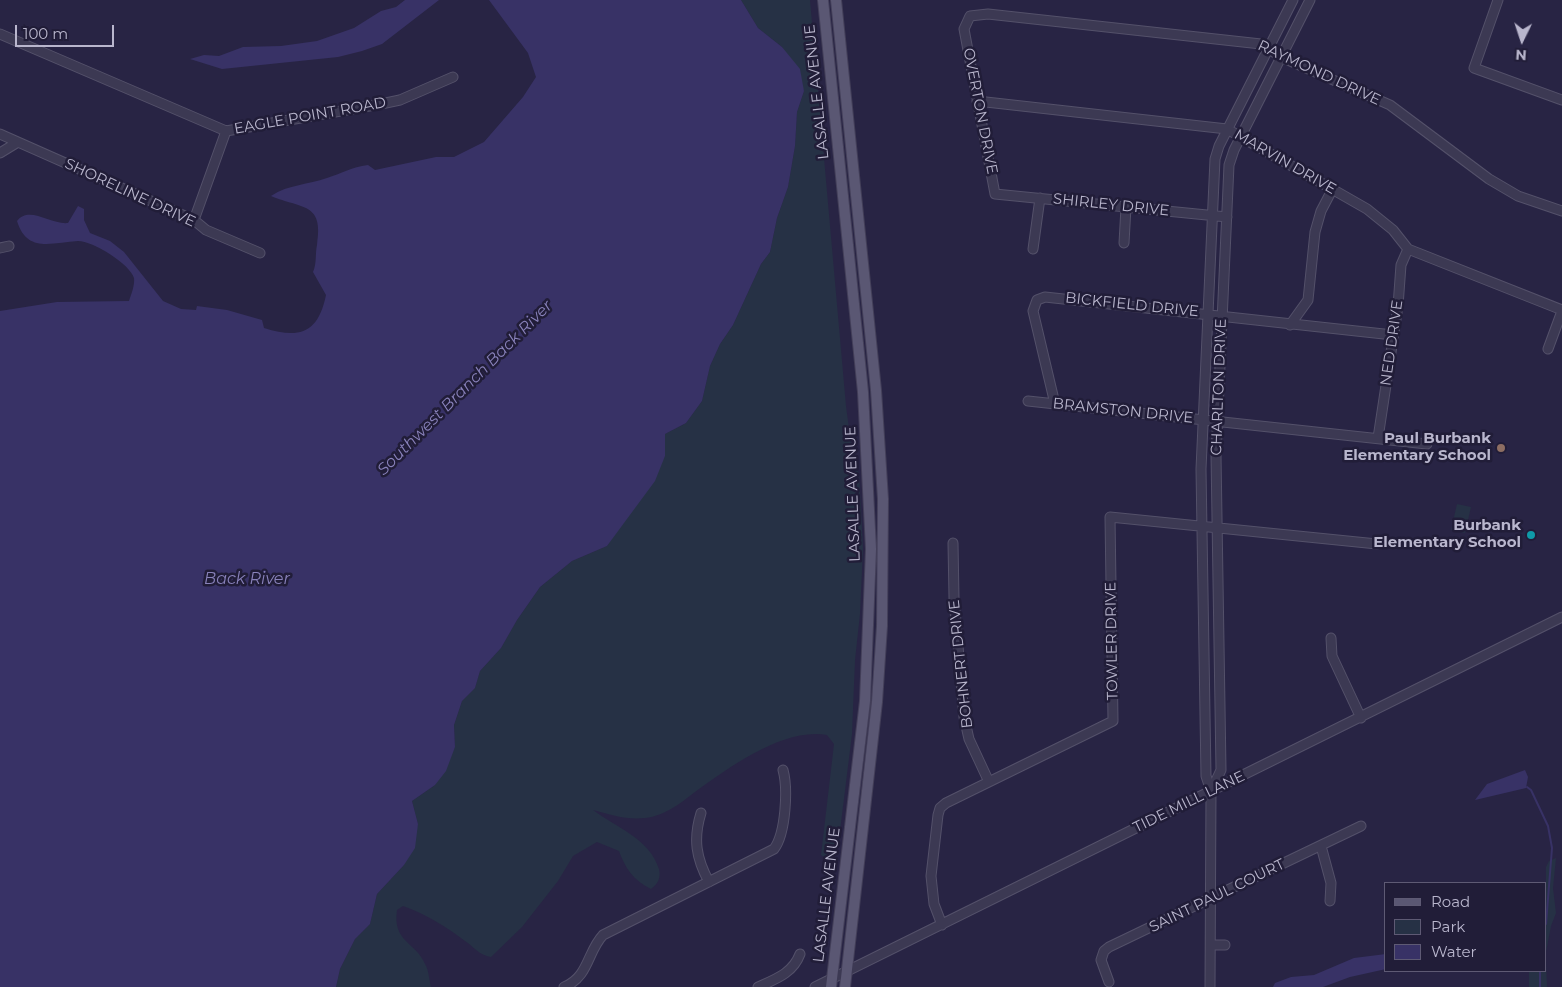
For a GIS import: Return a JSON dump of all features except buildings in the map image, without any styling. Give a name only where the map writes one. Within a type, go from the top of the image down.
[{"type":"main road","name":"LASALLE AVENUE","points":[[823,0],[863,392],[871,549],[865,701],[832,983]]},
{"type":"main road","name":"LASALLE AVENUE","points":[[836,0],[876,390],[883,508],[882,626],[877,702],[844,987]]},
{"type":"street","name":"CHARLTON DRIVE","points":[[1210,987],[1212,945],[1210,901],[1211,791],[1206,776],[1202,419],[1215,157],[1293,0]]},
{"type":"street","name":"CHARLTON DRIVE","points":[[1211,791],[1221,770],[1217,528],[1218,420],[1230,161],[1310,0]]},
{"type":"street","points":[[1498,0],[1474,68],[1562,100]]},
{"type":"street","name":"RAYMOND DRIVE","points":[[964,28],[970,16],[988,14],[1253,42],[1269,47],[1281,57],[1390,105],[1489,179],[1518,196],[1562,211]]},
{"type":"street","name":"OVERTON DRIVE","points":[[964,28],[995,194]]},
{"type":"street","points":[[0,34],[226,131]]},
{"type":"street","name":"EAGLE POINT ROAD","points":[[194,220],[226,131],[400,100],[453,77]]},
{"type":"street","name":"MARVIN DRIVE","points":[[977,101],[1228,129],[1332,190],[1367,208],[1393,230],[1408,249],[1562,311]]},
{"type":"street","name":"SHORELINE DRIVE","points":[[0,134],[194,220],[206,230],[260,254]]},
{"type":"street","points":[[0,153],[18,142]]},
{"type":"street","points":[[1290,325],[1308,300],[1314,232],[1321,211],[1332,190]]},
{"type":"street","name":"SHIRLEY DRIVE","points":[[995,194],[1227,217]]},
{"type":"street","points":[[1033,249],[1040,198]]},
{"type":"street","points":[[1124,243],[1126,207]]},
{"type":"street","name":"NED DRIVE","points":[[1378,438],[1401,265],[1408,249]]},
{"type":"street","name":"BICKFIELD DRIVE","points":[[1055,404],[1033,312],[1034,304],[1040,298],[1049,296],[1207,313],[1290,325],[1393,335]]},
{"type":"street","points":[[1548,349],[1562,311]]},
{"type":"street","name":"BRAMSTON DRIVE","points":[[1028,401],[1427,444]]},
{"type":"street","name":"TOWLER DRIVE","points":[[942,925],[931,889],[934,844],[940,808],[946,803],[1113,721],[1110,517],[1377,544]]},
{"type":"street","name":"BOHNERT DRIVE","points":[[953,543],[954,598],[964,717],[969,739],[989,782]]},
{"type":"street","name":"TIDE MILL LANE","points":[[815,987],[832,983],[847,972],[1562,617]]},
{"type":"street","points":[[1331,638],[1332,656],[1360,718]]},
{"type":"street","points":[[564,987],[576,981],[585,971],[593,948],[603,935],[768,853],[778,844],[787,783],[783,770]]},
{"type":"street","points":[[701,813],[695,834],[696,850],[700,867],[709,882]]},
{"type":"street","name":"SAINT PAUL COURT","points":[[1109,982],[1101,960],[1104,952],[1109,947],[1210,901],[1361,826]]},
{"type":"street","points":[[1321,846],[1332,883],[1330,901]]},
{"type":"street","points":[[1212,945],[1225,945]]},
{"type":"street","points":[[758,987],[788,972],[800,954]]},
{"type":"green space","points":[[741,0],[810,0],[846,406],[854,466],[859,473],[863,548],[852,734],[838,847],[830,861],[821,855],[834,744],[827,735],[811,734],[794,737],[759,750],[680,803],[653,817],[619,817],[593,810],[640,841],[648,849],[660,872],[658,880],[651,889],[631,873],[619,851],[597,842],[573,856],[558,881],[522,927],[491,957],[480,953],[435,921],[403,906],[397,910],[396,921],[398,929],[421,957],[427,969],[431,987],[336,987],[340,969],[355,939],[370,924],[377,894],[404,865],[418,824],[412,801],[435,785],[455,747],[454,725],[462,701],[475,688],[480,671],[501,648],[517,620],[540,587],[572,561],[607,546],[665,456],[665,434],[686,423],[702,401],[710,366],[720,344],[733,325],[761,264],[770,252],[777,218],[788,187],[795,146],[797,112],[804,91],[782,47],[758,28]]},
{"type":"green space","points":[[1457,504],[1471,507],[1465,533],[1451,530]]},
{"type":"green space","points":[[1556,858],[1553,888],[1556,913],[1547,947],[1546,867],[1549,861]]},
{"type":"green space","points":[[1529,972],[1546,972],[1547,987],[1529,987]]},
{"type":"water","points":[[405,0],[439,0],[382,44],[362,51],[338,57],[222,69],[190,59],[204,55],[219,56],[243,47],[281,46],[317,41],[354,28],[381,11],[396,7]]},
{"type":"water","name":"Back River","points":[[489,0],[741,0],[758,28],[782,47],[800,69],[804,91],[797,112],[795,146],[788,187],[777,218],[770,252],[761,264],[733,325],[720,344],[710,366],[702,401],[686,423],[665,434],[665,456],[655,481],[607,546],[572,561],[540,587],[517,620],[501,648],[480,671],[475,688],[462,701],[454,725],[455,747],[446,771],[435,785],[412,801],[418,824],[415,848],[404,865],[377,894],[370,924],[355,939],[340,969],[336,987],[0,987],[0,311],[57,302],[129,301],[134,281],[131,272],[126,266],[101,249],[78,241],[50,244],[34,242],[21,231],[17,221],[22,217],[34,215],[61,223],[68,223],[78,206],[84,209],[84,220],[90,233],[110,241],[124,252],[163,301],[181,309],[196,310],[197,306],[227,310],[262,320],[264,328],[276,331],[297,333],[305,330],[318,318],[326,295],[313,272],[318,231],[317,221],[314,214],[308,209],[271,196],[285,189],[362,166],[368,165],[375,170],[436,157],[454,157],[484,142],[523,97],[536,77],[528,53]]},
{"type":"water","points":[[1525,770],[1528,777],[1526,788],[1475,800],[1487,784]]},
{"type":"water","points":[[1384,954],[1384,969],[1350,977],[1323,987],[1273,987],[1275,983],[1291,977],[1314,975],[1354,958]]},
{"type":"waterway","points":[[1527,787],[1531,790],[1548,826],[1552,848],[1547,911]]},
{"type":"waterway","points":[[1540,972],[1540,987]]},
{"type":"place","name":"Paul Burbank Elementary School","points":[[1501,448]]},
{"type":"place","name":"Burbank Elementary School","points":[[1531,535]]},
{"type":"water label","name":"Southwest Branch Back River","points":[[465,388]]}]
